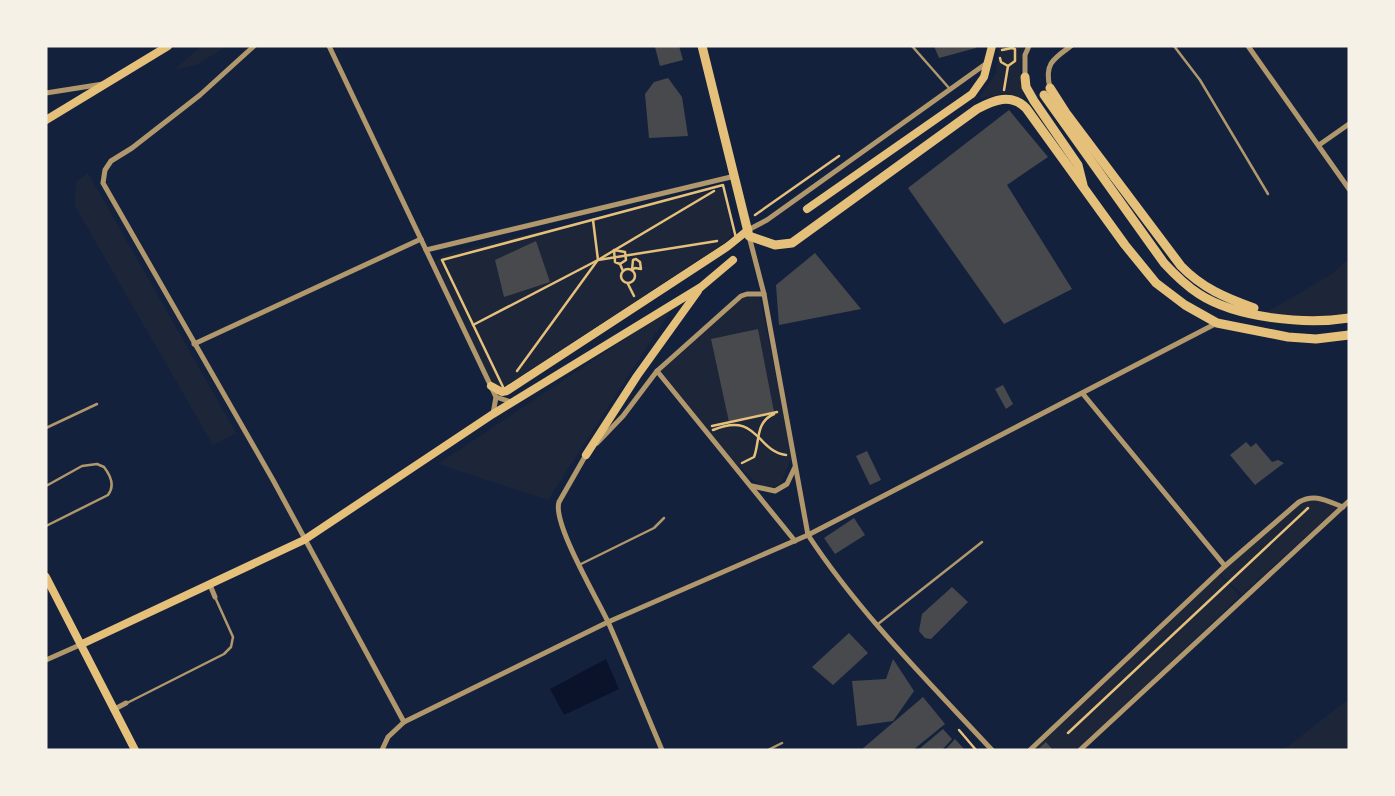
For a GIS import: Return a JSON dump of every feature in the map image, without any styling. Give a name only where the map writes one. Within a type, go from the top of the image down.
[{"type":"highway","points":[[702,46],[733,177],[749,233],[775,245],[792,243],[977,109],[1002,99],[1013,99],[1026,108],[1084,190],[1156,283],[1185,305],[1217,323],[1288,337],[1316,339],[1349,335]]},
{"type":"highway","points":[[1025,77],[1026,87],[1034,101],[1078,165],[1084,190]]},
{"type":"highway","points":[[1050,88],[1066,113],[1195,281],[1232,301],[1303,320]]},
{"type":"highway","points":[[1044,95],[1178,280],[1200,295],[1226,307],[1303,320],[1349,318]]},
{"type":"main road","points":[[46,120],[168,46]]},
{"type":"main road","points":[[806,209],[972,94],[984,77],[990,62],[992,46]]},
{"type":"main road","points":[[491,386],[502,392],[506,391],[749,233]]},
{"type":"main road","points":[[82,644],[304,540],[511,402],[701,287],[733,260]]},
{"type":"main road","points":[[586,455],[637,376],[701,287]]},
{"type":"main road","points":[[46,577],[135,750]]},
{"type":"street","points":[[254,46],[200,95],[111,161],[102,177],[107,194],[300,532],[404,722]]},
{"type":"street","points":[[329,46],[496,397],[493,414]]},
{"type":"street","points":[[1025,77],[1025,55],[1030,46]]},
{"type":"street","points":[[1050,88],[1047,77],[1048,68],[1053,59],[1071,46]]},
{"type":"street","points":[[1248,46],[1349,189]]},
{"type":"street","points":[[990,62],[749,233],[764,294],[808,535],[825,561],[876,624],[992,750]]},
{"type":"street","points":[[46,93],[106,84]]},
{"type":"street","points":[[1319,145],[1349,124]]},
{"type":"street","points":[[426,250],[733,177]]},
{"type":"street","points":[[194,344],[421,239]]},
{"type":"street","points":[[662,750],[608,622],[579,564],[557,508],[586,455],[623,416],[657,371],[741,296],[764,294]]},
{"type":"street","points":[[382,750],[388,737],[404,722],[608,622],[808,535],[1084,394],[1217,323]]},
{"type":"street","points":[[657,371],[795,541]]},
{"type":"street","points":[[1084,394],[1225,566]]},
{"type":"street","points":[[496,397],[511,402]]},
{"type":"street","points":[[750,485],[775,491],[787,484],[795,466]]},
{"type":"street","points":[[1030,750],[1225,566],[1299,502],[1306,498],[1319,497],[1342,507]]},
{"type":"street","points":[[1080,750],[1349,501]]},
{"type":"street","points":[[210,585],[215,597]]},
{"type":"street","points":[[46,660],[82,644]]},
{"type":"street","points":[[113,710],[126,704]]},
{"type":"lane","points":[[912,46],[930,64],[951,90]]},
{"type":"lane","points":[[1174,46],[1200,80],[1268,194]]},
{"type":"lane","points":[[46,428],[97,404]]},
{"type":"lane","points":[[46,486],[90,464],[104,467],[111,478],[112,485],[108,495],[46,526]]},
{"type":"lane","points":[[579,564],[654,528],[664,518]]},
{"type":"lane","points":[[876,624],[982,542]]},
{"type":"lane","points":[[126,704],[224,654],[231,647],[233,637],[215,597]]},
{"type":"lane","points":[[768,750],[782,743]]},
{"type":"path","points":[[1002,99],[1008,66],[1015,61],[1016,56],[1012,47],[1005,48],[1000,52],[1001,62],[1008,66]]},
{"type":"path","points":[[464,330],[598,260],[723,185],[733,177]]},
{"type":"path","points":[[504,389],[442,260],[723,185]]},
{"type":"path","points":[[723,185],[736,238]]},
{"type":"path","points":[[595,209],[593,220],[598,260]]},
{"type":"path","points":[[504,389],[598,260],[736,238]]},
{"type":"path","points":[[491,386],[504,389],[736,238]]},
{"type":"path","points":[[614,250],[622,250],[625,255],[624,262],[620,264]]},
{"type":"path","points":[[614,250],[613,257],[615,262],[620,264],[623,271],[621,281],[628,284],[635,278],[636,272],[632,270]]},
{"type":"path","points":[[623,271],[632,270],[635,268],[642,269],[640,262],[636,259],[633,260],[632,270]]},
{"type":"path","points":[[733,463],[744,464],[751,460],[756,452],[758,434],[764,421],[781,411],[706,427],[708,433],[728,424],[748,428],[758,434],[765,445],[777,452],[790,454],[791,460]]},
{"type":"path","points":[[1068,733],[1319,497]]},
{"type":"path","points":[[958,728],[976,750]]},
{"type":"shaded area","points":[[202,46],[227,46],[198,64],[174,70]]},
{"type":"shaded area","points":[[999,46],[1027,46],[1020,66],[1025,99],[1005,93],[978,99],[996,73]]},
{"type":"shaded area","points":[[88,173],[236,433],[213,445],[75,206],[76,182]]},
{"type":"shaded area","points":[[723,188],[732,233],[724,246],[504,390],[490,388],[436,262],[444,254]]},
{"type":"shaded area","points":[[1349,259],[1349,318],[1262,315],[1332,274]]},
{"type":"shaded area","points":[[744,296],[760,298],[792,456],[782,482],[774,488],[765,488],[756,482],[728,456],[660,370]]},
{"type":"shaded area","points":[[673,307],[548,500],[438,464]]},
{"type":"shaded area","points":[[1316,499],[1339,507],[1242,594],[1219,573],[1297,504]]},
{"type":"shaded area","points":[[1218,574],[1240,596],[1078,750],[1026,750]]},
{"type":"shaded area","points":[[606,659],[619,689],[564,715],[550,689]]},
{"type":"shaded area","points":[[1349,699],[1349,750],[1283,750]]},
{"type":"building","points":[[679,46],[683,60],[660,66],[655,47]]},
{"type":"building","points":[[934,46],[975,46],[976,48],[939,58]]},
{"type":"building","points":[[668,78],[682,97],[688,136],[649,138],[645,94],[654,82]]},
{"type":"building","points":[[1009,110],[1048,157],[1007,185],[1072,289],[1004,324],[908,188]]},
{"type":"building","points":[[536,241],[550,282],[504,297],[495,260]]},
{"type":"building","points":[[815,253],[861,309],[779,325],[776,285]]},
{"type":"building","points":[[758,329],[774,412],[729,422],[711,339]]},
{"type":"building","points":[[1003,385],[1013,404],[1006,409],[995,389]]},
{"type":"building","points":[[1246,442],[1251,447],[1256,443],[1272,462],[1278,460],[1284,463],[1255,485],[1230,455]]},
{"type":"building","points":[[867,451],[881,480],[870,485],[856,456]]},
{"type":"building","points":[[854,518],[865,535],[835,554],[824,538]]},
{"type":"building","points":[[952,587],[968,602],[931,639],[925,638],[919,631],[922,614]]},
{"type":"building","points":[[849,633],[868,653],[833,685],[812,667]]},
{"type":"building","points":[[893,659],[914,691],[893,721],[857,726],[852,681],[886,679]]},
{"type":"building","points":[[923,697],[945,724],[913,750],[861,750]]},
{"type":"building","points":[[943,729],[952,739],[942,750],[918,750]]},
{"type":"building","points":[[955,739],[965,750],[945,750]]},
{"type":"building","points":[[1046,742],[1053,750],[1037,750]]}]
